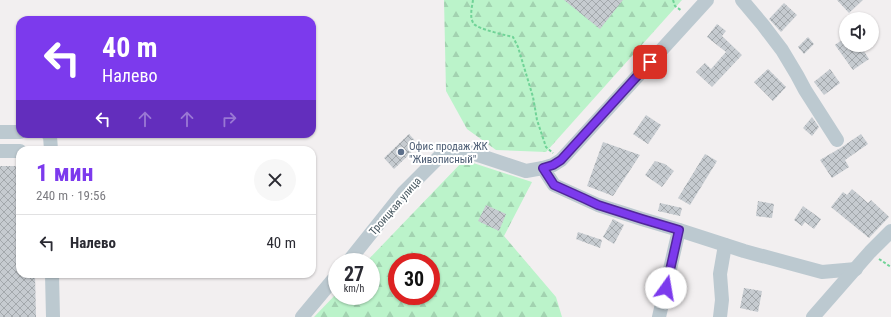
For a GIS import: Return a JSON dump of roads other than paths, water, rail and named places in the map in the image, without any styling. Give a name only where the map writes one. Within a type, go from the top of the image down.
[{"type":"street","name":"Троицкая улица","points":[[355,253],[403,193],[440,156],[469,152],[526,171],[553,165],[561,160],[707,0]]},
{"type":"street","points":[[742,0],[782,50],[805,90],[837,140]]},
{"type":"street","points":[[0,132],[16,132]]},
{"type":"street","points":[[0,151],[16,151]]},
{"type":"street","points":[[543,168],[554,185],[598,205],[744,252],[822,272],[856,269]]},
{"type":"street","points":[[659,317],[679,230]]},
{"type":"street","points":[[813,317],[877,244],[891,232]]},
{"type":"street","points":[[720,317],[722,300],[720,274],[725,245]]},
{"type":"street","points":[[827,271],[838,289]]},
{"type":"street","points":[[52,278],[53,317]]},
{"type":"street","points":[[302,317],[328,286]]},
{"type":"place","name":"Офис продаж ЖК \"Живописный\"","points":[[401,152]]}]
